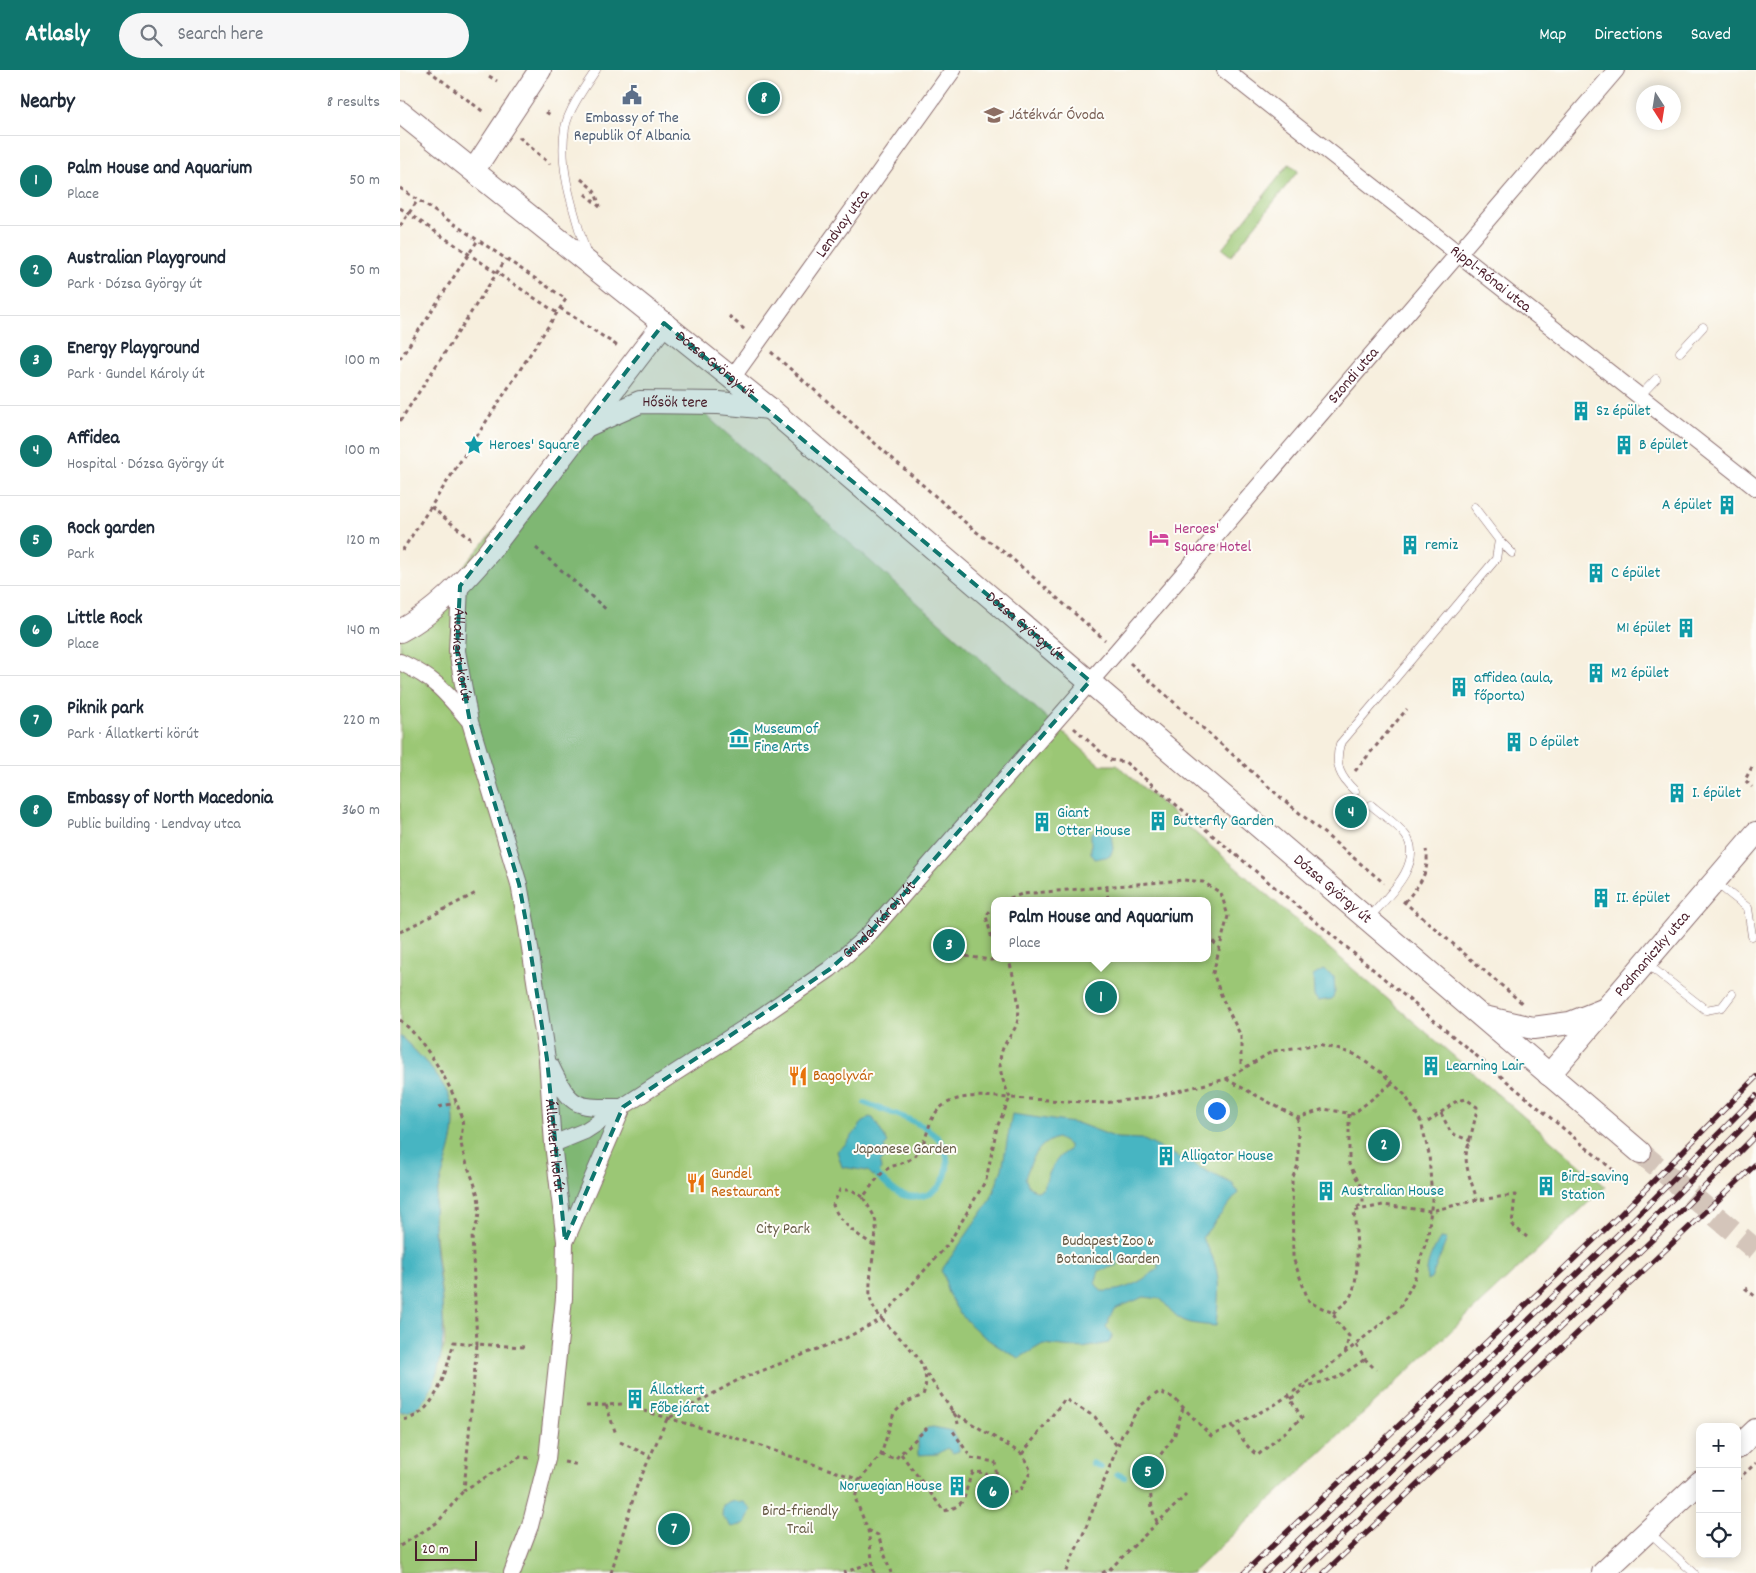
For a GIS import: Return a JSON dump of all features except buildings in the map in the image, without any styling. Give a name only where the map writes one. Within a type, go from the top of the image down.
[{"type":"main road","points":[[474,170],[540,70]]},
{"type":"main road","name":"Dózsa György út","points":[[400,112],[769,408],[1640,1152]]},
{"type":"main road","points":[[400,631],[430,612],[460,586],[488,553],[664,323]]},
{"type":"main road","name":"Hősök tere","points":[[585,426],[640,402],[720,404],[769,408]]},
{"type":"main road","name":"Podmaniczky utca","points":[[1549,1075],[1756,833]]},
{"type":"main road","points":[[1480,1016],[1533,1028],[1570,1023],[1606,1009]]},
{"type":"main road","points":[[1741,1444],[1756,1430]]},
{"type":"main road","points":[[1603,1573],[1696,1486]]},
{"type":"street","name":"Lendvay utca","points":[[732,378],[953,70]]},
{"type":"street","name":"Rippl-Rónai utca","points":[[1225,70],[1756,488]]},
{"type":"street","name":"Szondi utca","points":[[1090,681],[1616,70]]},
{"type":"street","name":"Állatkerti körút","points":[[460,586],[456,651],[470,722],[519,884],[536,976],[547,1059],[553,1144],[565,1241],[564,1298],[547,1459],[532,1518],[512,1573]]},
{"type":"street","name":"Állatkerti körút","points":[[400,662],[432,680],[444,690],[470,722]]},
{"type":"street","name":"Gundel Károly út","points":[[553,1144],[585,1131],[623,1107],[830,969],[862,940],[907,892],[1090,681]]},
{"type":"street","points":[[547,1059],[564,1094],[574,1101],[587,1107],[623,1107],[565,1241]]},
{"type":"lane","points":[[589,263],[570,197],[564,164],[565,127],[582,90],[596,70]]},
{"type":"lane","points":[[1680,352],[1703,327]]},
{"type":"lane","points":[[1639,397],[1656,379]]},
{"type":"lane","points":[[1474,507],[1499,540],[1512,553]]},
{"type":"lane","points":[[1355,791],[1342,780],[1339,771],[1336,756],[1340,744],[1496,559],[1499,540]]},
{"type":"lane","points":[[1368,920],[1408,870],[1412,858],[1411,847],[1405,835],[1370,805]]},
{"type":"lane","points":[[1715,881],[1748,908],[1752,936]]},
{"type":"lane","points":[[1646,963],[1706,1010],[1722,1007],[1732,994]]},
{"type":"lane","points":[[1647,1531],[1694,1573]]},
{"type":"path","points":[[489,76],[497,81]]},
{"type":"path","points":[[546,112],[552,116]]},
{"type":"path","points":[[580,178],[594,190],[600,207]]},
{"type":"path","points":[[400,188],[566,299],[400,554]]},
{"type":"path","points":[[400,226],[418,200]]},
{"type":"path","points":[[400,208],[496,274],[557,312]]},
{"type":"path","points":[[400,358],[478,240]]},
{"type":"path","points":[[400,421],[506,259]]},
{"type":"path","points":[[560,308],[624,350]]},
{"type":"path","points":[[729,316],[974,530],[1009,556],[1279,796],[1526,1006]]},
{"type":"path","points":[[431,507],[472,540]]},
{"type":"path","points":[[536,548],[608,612]]},
{"type":"path","points":[[1352,775],[1407,709]]},
{"type":"path","points":[[1059,715],[1110,760],[1124,762],[1131,767],[1613,1170]]},
{"type":"path","points":[[1752,767],[1745,780],[1752,787]]},
{"type":"path","points":[[1013,897],[1022,894],[1184,880],[1203,882],[1221,893],[1228,916],[1213,973],[1223,1000],[1241,1036],[1241,1069]]},
{"type":"path","points":[[1107,887],[1108,897]]},
{"type":"path","points":[[400,932],[476,893]]},
{"type":"path","points":[[991,910],[986,916],[991,935]]},
{"type":"path","points":[[1211,939],[1219,948]]},
{"type":"path","points":[[958,955],[984,960],[991,959]]},
{"type":"path","points":[[611,1573],[637,1486],[667,1419],[738,1380],[846,1338],[880,1320],[949,1243],[986,1180],[998,1127],[1010,1098],[999,1072],[1004,1047],[1014,1032],[1018,1017],[1015,985],[1009,962]]},
{"type":"path","points":[[400,1020],[410,1028],[443,1074],[463,1121],[461,1142],[473,1177],[479,1205],[479,1221],[472,1235],[477,1344],[464,1490]]},
{"type":"path","points":[[863,1197],[884,1172],[916,1155],[934,1116],[947,1103],[976,1096],[1103,1103],[1154,1096],[1226,1079],[1273,1051],[1320,1044],[1354,1054],[1392,1082],[1405,1095],[1421,1122],[1429,1154],[1431,1211],[1428,1235],[1413,1283],[1399,1309],[1356,1346],[1273,1406],[1211,1436],[1174,1398],[1159,1392],[1140,1406],[1117,1447],[1085,1530],[1065,1573]]},
{"type":"path","points":[[1226,1079],[1298,1118],[1324,1109],[1353,1114],[1392,1082]]},
{"type":"path","points":[[1428,1122],[1455,1102],[1466,1099],[1477,1106],[1472,1141],[1467,1150],[1468,1169],[1477,1200]]},
{"type":"path","points":[[439,1107],[455,1103]]},
{"type":"path","points":[[1441,1113],[1452,1133],[1472,1141]]},
{"type":"path","points":[[1349,1114],[1349,1164],[1363,1190],[1363,1203],[1354,1211]]},
{"type":"path","points":[[1298,1118],[1298,1166],[1292,1179],[1293,1258],[1309,1302],[1333,1312],[1337,1322],[1349,1336],[1344,1355]]},
{"type":"path","points":[[874,1245],[859,1237],[846,1222],[837,1216],[833,1205],[840,1190],[852,1190],[863,1197],[877,1222],[871,1302],[880,1320],[923,1363],[926,1372],[927,1384],[923,1395],[905,1403],[894,1413],[880,1455],[860,1480],[855,1498],[868,1530],[874,1573]]},
{"type":"path","points":[[1354,1211],[1383,1205],[1431,1211],[1477,1200],[1514,1195],[1512,1225],[1527,1237]]},
{"type":"path","points":[[1333,1312],[1350,1299],[1356,1277],[1354,1211]]},
{"type":"path","points":[[1745,1288],[1756,1297]]},
{"type":"path","points":[[400,1420],[407,1419],[423,1411],[434,1397],[446,1371],[454,1342],[524,1347]]},
{"type":"path","points":[[1356,1346],[1376,1370]]},
{"type":"path","points":[[1291,1399],[1307,1386],[1339,1378],[1365,1359]]},
{"type":"path","points":[[926,1372],[957,1418],[958,1424]]},
{"type":"path","points":[[1232,1426],[1242,1434],[1251,1452],[1258,1454],[1302,1418],[1288,1395]]},
{"type":"path","points":[[1022,1454],[1065,1399],[1095,1417],[1117,1447]]},
{"type":"path","points":[[586,1406],[624,1404]]},
{"type":"path","points":[[606,1405],[616,1434]]},
{"type":"path","points":[[1157,1522],[1152,1509],[1150,1488],[1152,1467],[1174,1437],[1183,1407]]},
{"type":"path","points":[[644,1411],[749,1442],[860,1480]]},
{"type":"path","points":[[951,1411],[1022,1454],[1031,1471],[1020,1491],[1000,1495],[995,1462],[970,1458],[953,1431]]},
{"type":"path","points":[[880,1455],[895,1459],[927,1428]]},
{"type":"path","points":[[620,1442],[650,1456]]},
{"type":"path","points":[[901,1454],[944,1511],[957,1508],[964,1502],[973,1473],[984,1472],[997,1484]]},
{"type":"path","points":[[400,1546],[438,1522],[464,1490],[520,1457],[547,1459],[579,1465]]},
{"type":"path","points":[[1741,1476],[1756,1463]]},
{"type":"path","points":[[1102,1573],[1110,1569],[1186,1495]]},
{"type":"path","points":[[868,1530],[878,1535],[891,1573]]},
{"type":"path","points":[[842,1573],[873,1562]]},
{"type":"highlighted area","points":[[664,323],[1090,681],[868,935],[830,969],[623,1107],[565,1241],[547,1059],[526,922],[519,884],[470,722],[457,651],[460,586]]},
{"type":"green space","points":[[1289,164],[1298,171],[1231,256],[1222,249]]},
{"type":"green space","name":"City Park","points":[[699,409],[1100,765],[1117,765],[1605,1187],[1192,1573],[400,1573],[400,1412],[404,1413],[432,1370],[444,1347],[445,1332],[434,1214],[435,1200],[450,1146],[454,1120],[449,1097],[438,1077],[400,1036],[400,631],[413,625],[585,426],[653,410]]},
{"type":"water","points":[[1101,827],[1111,834],[1113,849],[1110,856],[1095,859],[1091,853],[1091,833]]},
{"type":"water","points":[[1323,970],[1334,977],[1335,992],[1332,999],[1318,1001],[1314,996],[1313,976]]},
{"type":"water","points":[[400,1036],[423,1059],[444,1086],[452,1105],[454,1119],[451,1146],[439,1186],[434,1213],[434,1236],[442,1304],[442,1348],[438,1370],[427,1396],[414,1409],[405,1412],[400,1412]]},
{"type":"water","points":[[1012,1114],[1080,1124],[1117,1138],[1142,1139],[1233,1184],[1238,1193],[1202,1238],[1209,1249],[1218,1280],[1216,1326],[1184,1321],[1161,1299],[1144,1297],[1114,1309],[1106,1327],[1113,1335],[1109,1343],[1083,1348],[1043,1344],[1019,1358],[978,1332],[954,1304],[941,1271],[990,1201],[1002,1169]],"holes":[[[1057,1138],[1069,1145],[1069,1150],[1056,1161],[1044,1188],[1038,1191],[1029,1187],[1025,1178],[1036,1153],[1045,1144]],[[1128,1256],[1132,1258],[1145,1256],[1158,1263],[1158,1268],[1132,1285],[1116,1290],[1101,1291],[1095,1283],[1099,1271],[1118,1265],[1117,1261]]]},
{"type":"water","points":[[869,1117],[873,1118],[888,1143],[884,1147],[887,1156],[880,1163],[881,1170],[873,1176],[868,1171],[842,1167],[837,1151],[846,1144],[860,1125]]},
{"type":"water","points":[[1441,1238],[1447,1239],[1431,1279],[1427,1281],[1427,1269],[1430,1258]]},
{"type":"water","points":[[933,1427],[953,1431],[959,1451],[953,1453],[947,1448],[938,1454],[918,1455],[918,1437],[927,1428]]},
{"type":"water","points":[[733,1501],[744,1502],[751,1510],[745,1524],[732,1527],[722,1516],[723,1505]]},
{"type":"waterway","points":[[865,1103],[898,1115],[929,1130],[939,1140],[945,1152],[947,1164],[945,1176],[940,1186],[930,1193],[918,1197],[900,1194],[876,1174]]},
{"type":"waterway","points":[[1092,1463],[1101,1467]]},
{"type":"waterway","points":[[1117,1474],[1124,1477]]},
{"type":"tunnel","points":[[1640,1152],[1756,1250]]},
{"type":"railway","points":[[1244,1573],[1621,1214],[1756,1077]]},
{"type":"railway","points":[[1264,1573],[1631,1222],[1756,1096]]},
{"type":"railway","points":[[1284,1573],[1641,1231],[1756,1114]]},
{"type":"railway","points":[[1303,1573],[1652,1240],[1756,1135]]},
{"type":"railway","points":[[1324,1573],[1756,1164]]},
{"type":"place","name":"Embassy of The Republik Of Albania","points":[[632,95]]},
{"type":"place","name":"Embassy of North Macedonia","points":[[764,98]]},
{"type":"place","name":"Játékvár Óvoda","points":[[994,115]]},
{"type":"place","name":"Sz épület","points":[[1581,411]]},
{"type":"place","name":"Heroes' Square","points":[[474,445]]},
{"type":"place","name":"B épület","points":[[1624,445]]},
{"type":"place","name":"A épület","points":[[1727,505]]},
{"type":"place","name":"Heroes' Square Hotel","points":[[1159,538]]},
{"type":"place","name":"remiz","points":[[1410,545]]},
{"type":"place","name":"C épület","points":[[1596,573]]},
{"type":"place","name":"M1 épület","points":[[1686,628]]},
{"type":"place","name":"M2 épület","points":[[1596,673]]},
{"type":"place","name":"affidea (aula, főporta)","points":[[1459,687]]},
{"type":"place","name":"Museum of Fine Arts","points":[[739,738]]},
{"type":"place","name":"D épület","points":[[1514,742]]},
{"type":"place","name":"I. épület","points":[[1677,793]]},
{"type":"place","name":"Affidea","points":[[1351,812]]},
{"type":"place","name":"Butterfly Garden","points":[[1158,821]]},
{"type":"place","name":"Giant Otter House","points":[[1042,822]]},
{"type":"place","name":"II. épület","points":[[1601,898]]},
{"type":"place","name":"Energy Playground","points":[[949,945]]},
{"type":"place","name":"Palm House and Aquarium","points":[[1101,997]]},
{"type":"place","name":"Learning Lair","points":[[1431,1066]]},
{"type":"place","name":"Bagolyvár","points":[[798,1076]]},
{"type":"place","name":"Australian Playground","points":[[1384,1145]]},
{"type":"place","name":"Alligator House","points":[[1166,1156]]},
{"type":"place","name":"Gundel Restaurant","points":[[696,1183]]},
{"type":"place","name":"Bird-saving Station","points":[[1546,1186]]},
{"type":"place","name":"Australian House","points":[[1326,1191]]},
{"type":"place","name":"Állatkert Főbejárat","points":[[635,1399]]},
{"type":"place","name":"Rock garden","points":[[1148,1472]]},
{"type":"place","name":"Norwegian House","points":[[957,1486]]},
{"type":"place","name":"Little Rock","points":[[993,1492]]},
{"type":"place","name":"Piknik park","points":[[674,1529]]},
{"type":"park label","name":"Japanese Garden","points":[[905,1149]]},
{"type":"park label","name":"Budapest Zoo & Botanical Garden","points":[[1108,1250]]},
{"type":"park label","name":"Bird-friendly Trail","points":[[800,1520]]}]
